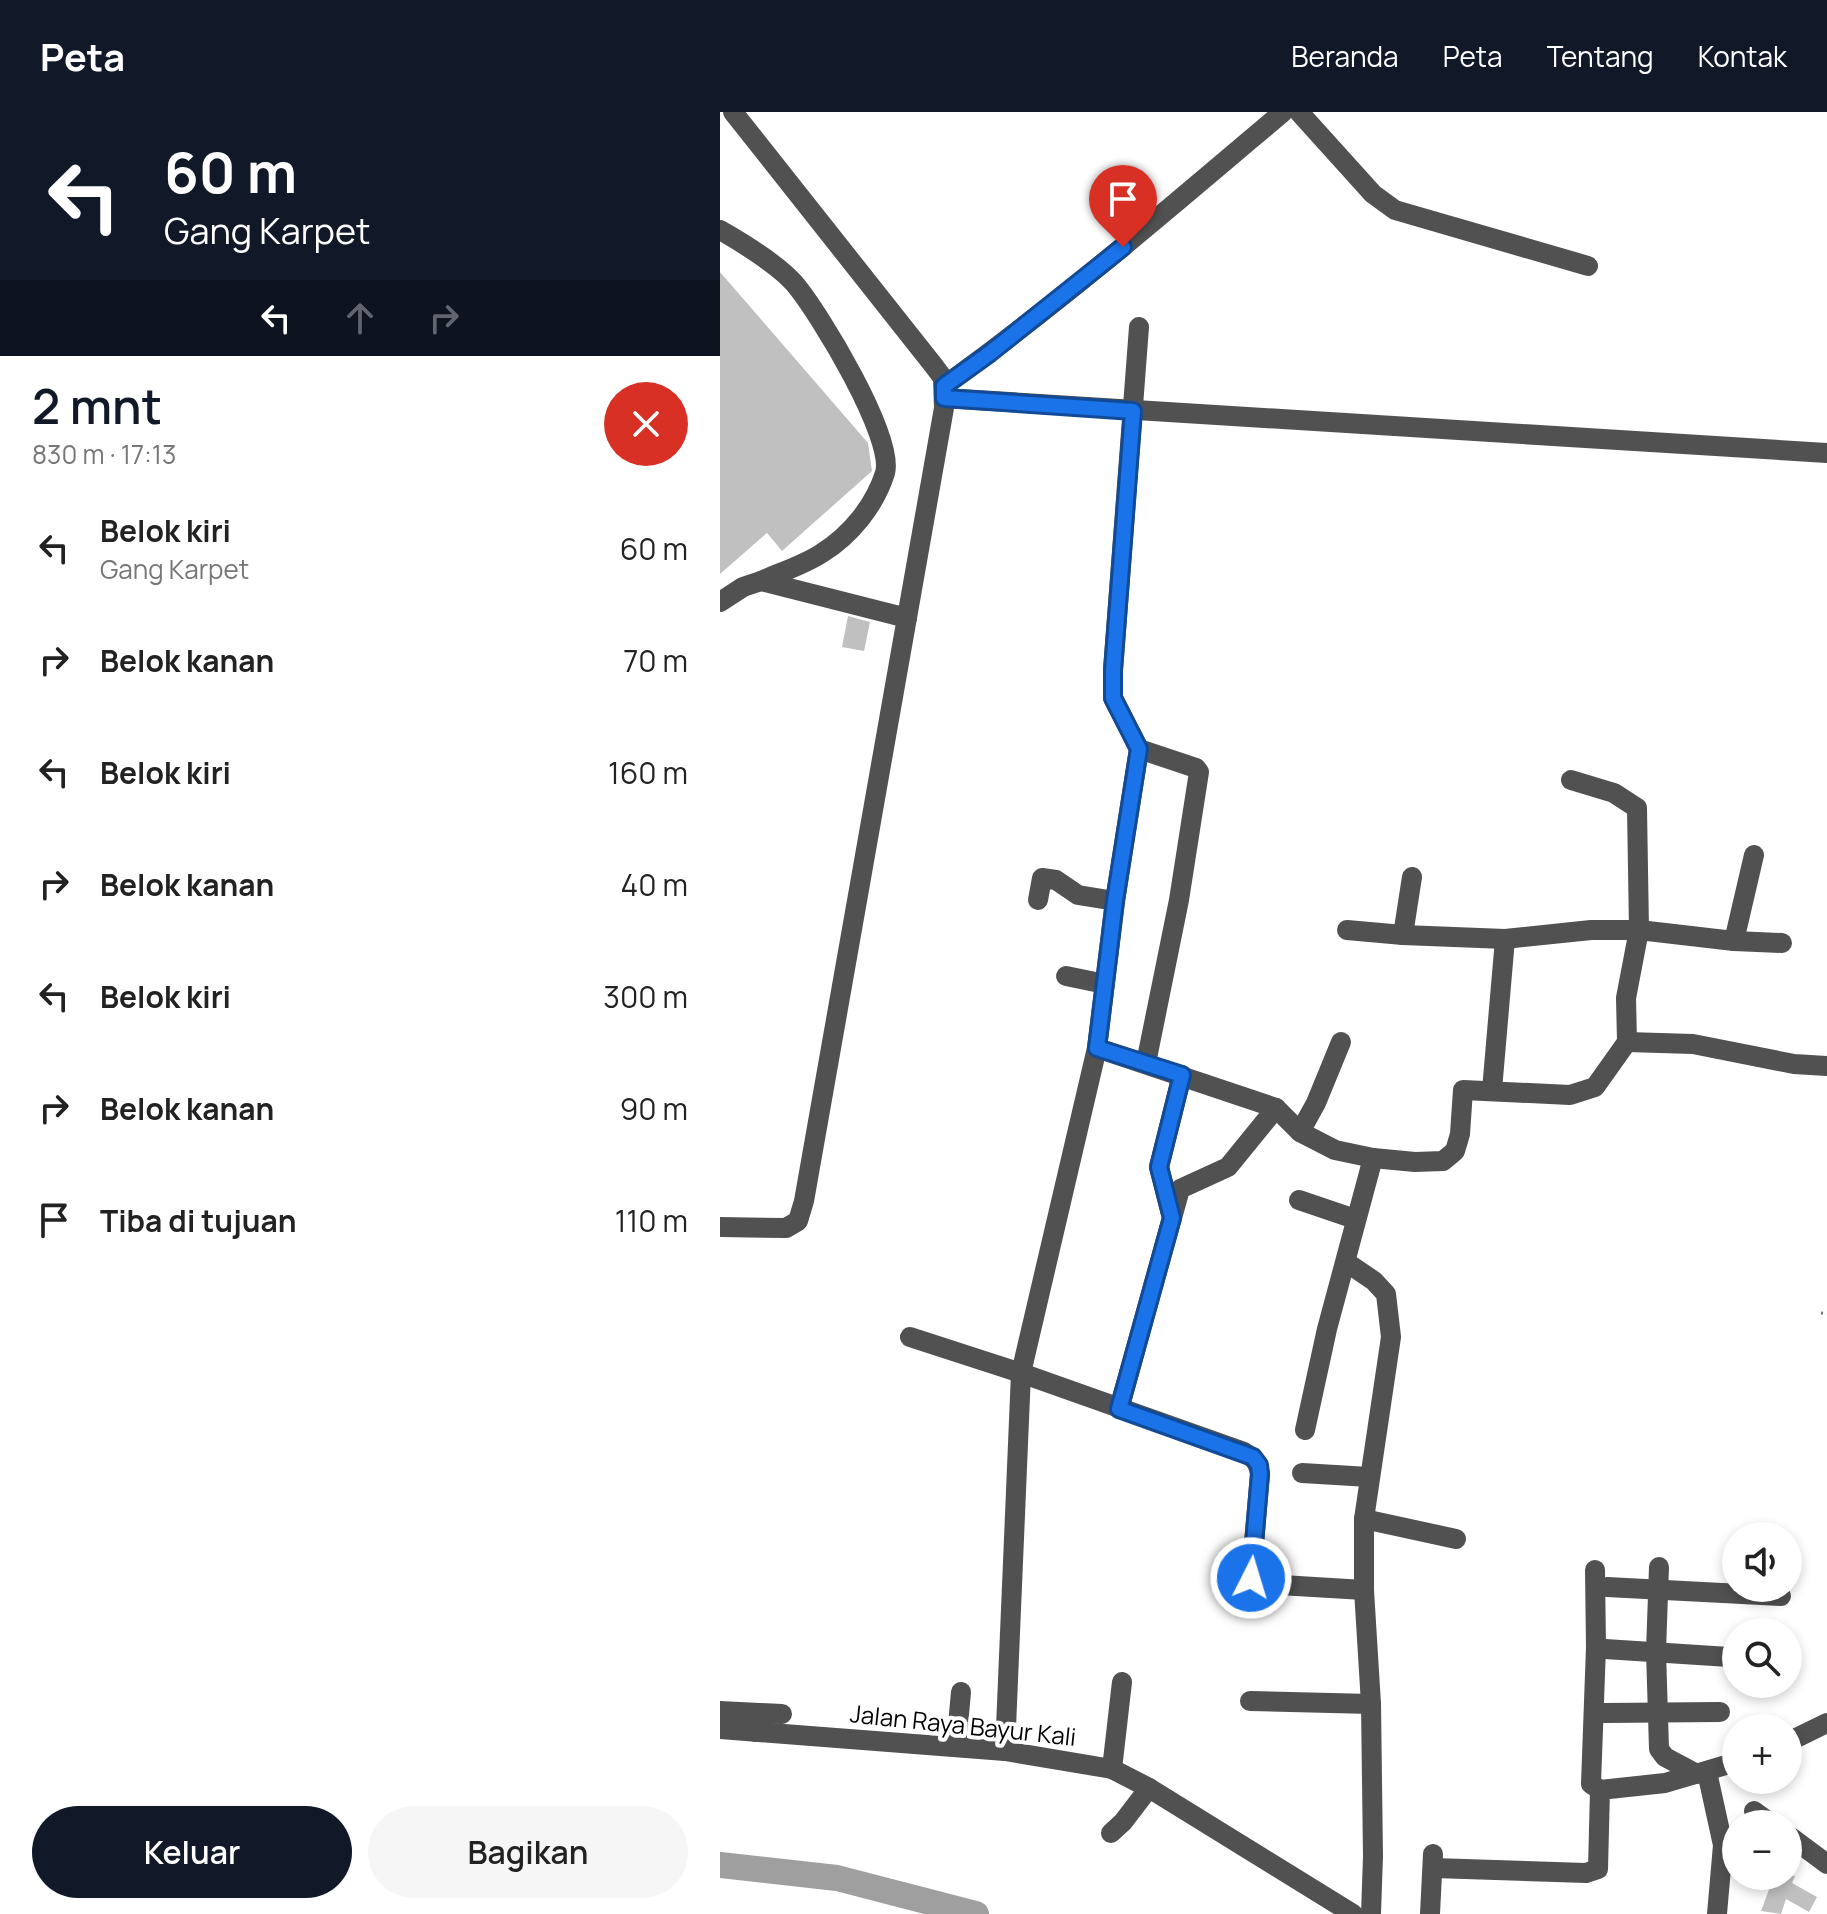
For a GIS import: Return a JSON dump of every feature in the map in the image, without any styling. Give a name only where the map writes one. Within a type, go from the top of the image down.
[{"type":"street","points":[[720,1227],[786,1228],[798,1221],[804,1201],[944,408],[943,378],[733,112]]},
{"type":"street","points":[[944,392],[1283,112]]},
{"type":"street","points":[[1299,112],[1373,194],[1395,210],[1588,266]]},
{"type":"street","points":[[720,230],[740,241],[793,282],[841,353],[876,423],[886,470],[867,513],[823,553],[743,587],[720,602]]},
{"type":"street","points":[[1005,1751],[1021,1373],[1097,1048],[1115,901],[1139,749],[1113,698],[1113,670],[1139,327]]},
{"type":"street","points":[[944,392],[1133,411],[1827,453]]},
{"type":"street","points":[[761,581],[907,618]]},
{"type":"street","points":[[1139,749],[1196,768],[1199,772],[1179,900],[1146,1063]]},
{"type":"street","points":[[1097,1048],[1276,1108],[1300,1132],[1335,1150],[1415,1162],[1443,1161],[1455,1151],[1460,1134],[1463,1090],[1570,1095],[1595,1087],[1627,1042],[1626,998],[1639,930],[1637,808],[1614,793],[1571,780]]},
{"type":"street","points":[[1734,941],[1754,855]]},
{"type":"street","points":[[1403,935],[1412,877]]},
{"type":"street","points":[[1038,900],[1040,880],[1043,878],[1056,880],[1078,895],[1115,901]]},
{"type":"street","points":[[1347,930],[1505,939],[1591,930],[1639,930],[1782,943]]},
{"type":"street","points":[[1480,1090],[1505,939]]},
{"type":"street","points":[[1066,976],[1105,984]]},
{"type":"street","points":[[1300,1132],[1316,1103],[1341,1042]]},
{"type":"street","points":[[1627,1042],[1693,1044],[1794,1064],[1827,1066]]},
{"type":"street","points":[[1172,1218],[1159,1167],[1182,1075]]},
{"type":"street","points":[[1119,1409],[1180,1189],[1228,1167],[1276,1108]]},
{"type":"street","points":[[1305,1430],[1327,1329],[1373,1158]]},
{"type":"street","points":[[1299,1200],[1355,1219]]},
{"type":"street","points":[[1346,1262],[1374,1281],[1386,1294],[1391,1337],[1364,1519],[1364,1590],[1371,1704],[1371,1914]]},
{"type":"street","points":[[910,1337],[1021,1373],[1253,1457],[1259,1465],[1260,1474],[1251,1578],[1264,1584],[1364,1590]]},
{"type":"street","points":[[1302,1473],[1369,1477]]},
{"type":"street","points":[[1364,1519],[1456,1539]]},
{"type":"street","points":[[1659,1567],[1656,1651],[1659,1749],[1665,1757],[1702,1773]]},
{"type":"street","points":[[1722,1592],[1658,1588],[1601,1579],[1591,1784],[1600,1790],[1665,1783],[1722,1767]]},
{"type":"street","points":[[1605,1649],[1722,1656]]},
{"type":"street","points":[[1112,1769],[1122,1682]]},
{"type":"street","points":[[956,1747],[961,1692]]},
{"type":"street","points":[[1250,1701],[1371,1704]]},
{"type":"street","points":[[720,1711],[757,1722],[782,1714]]},
{"type":"street","points":[[1604,1713],[1720,1712]]},
{"type":"street","name":"Jalan Raya Bayur Kali","points":[[720,1729],[757,1722],[1005,1751],[1112,1769],[1149,1788],[1353,1914]]},
{"type":"street","points":[[1802,1735],[1827,1723]]},
{"type":"street","points":[[1702,1773],[1723,1845],[1717,1914]]},
{"type":"street","points":[[1111,1833],[1149,1788]]},
{"type":"street","points":[[1430,1914],[1433,1861],[1586,1873],[1598,1869],[1600,1790]]},
{"type":"street","points":[[1802,1845],[1827,1864]]},
{"type":"path","points":[[1821,1313],[1827,1314]]},
{"type":"building","points":[[720,272],[868,443],[872,471],[782,551],[767,533],[720,574]]},
{"type":"building","points":[[848,616],[870,622],[864,651],[842,647]]},
{"type":"building","points":[[1802,1889],[1817,1897],[1809,1912],[1786,1899],[1781,1914],[1761,1911],[1769,1890]]},
{"type":"waterway","points":[[720,1865],[837,1878],[976,1914]]},
{"type":"route","points":[[1123,247],[944,386],[944,398],[1133,411],[1113,698],[1139,749],[1115,901],[1097,1048],[1182,1075],[1159,1167],[1172,1218],[1119,1409],[1253,1457],[1259,1465],[1260,1474],[1251,1578]]}]
